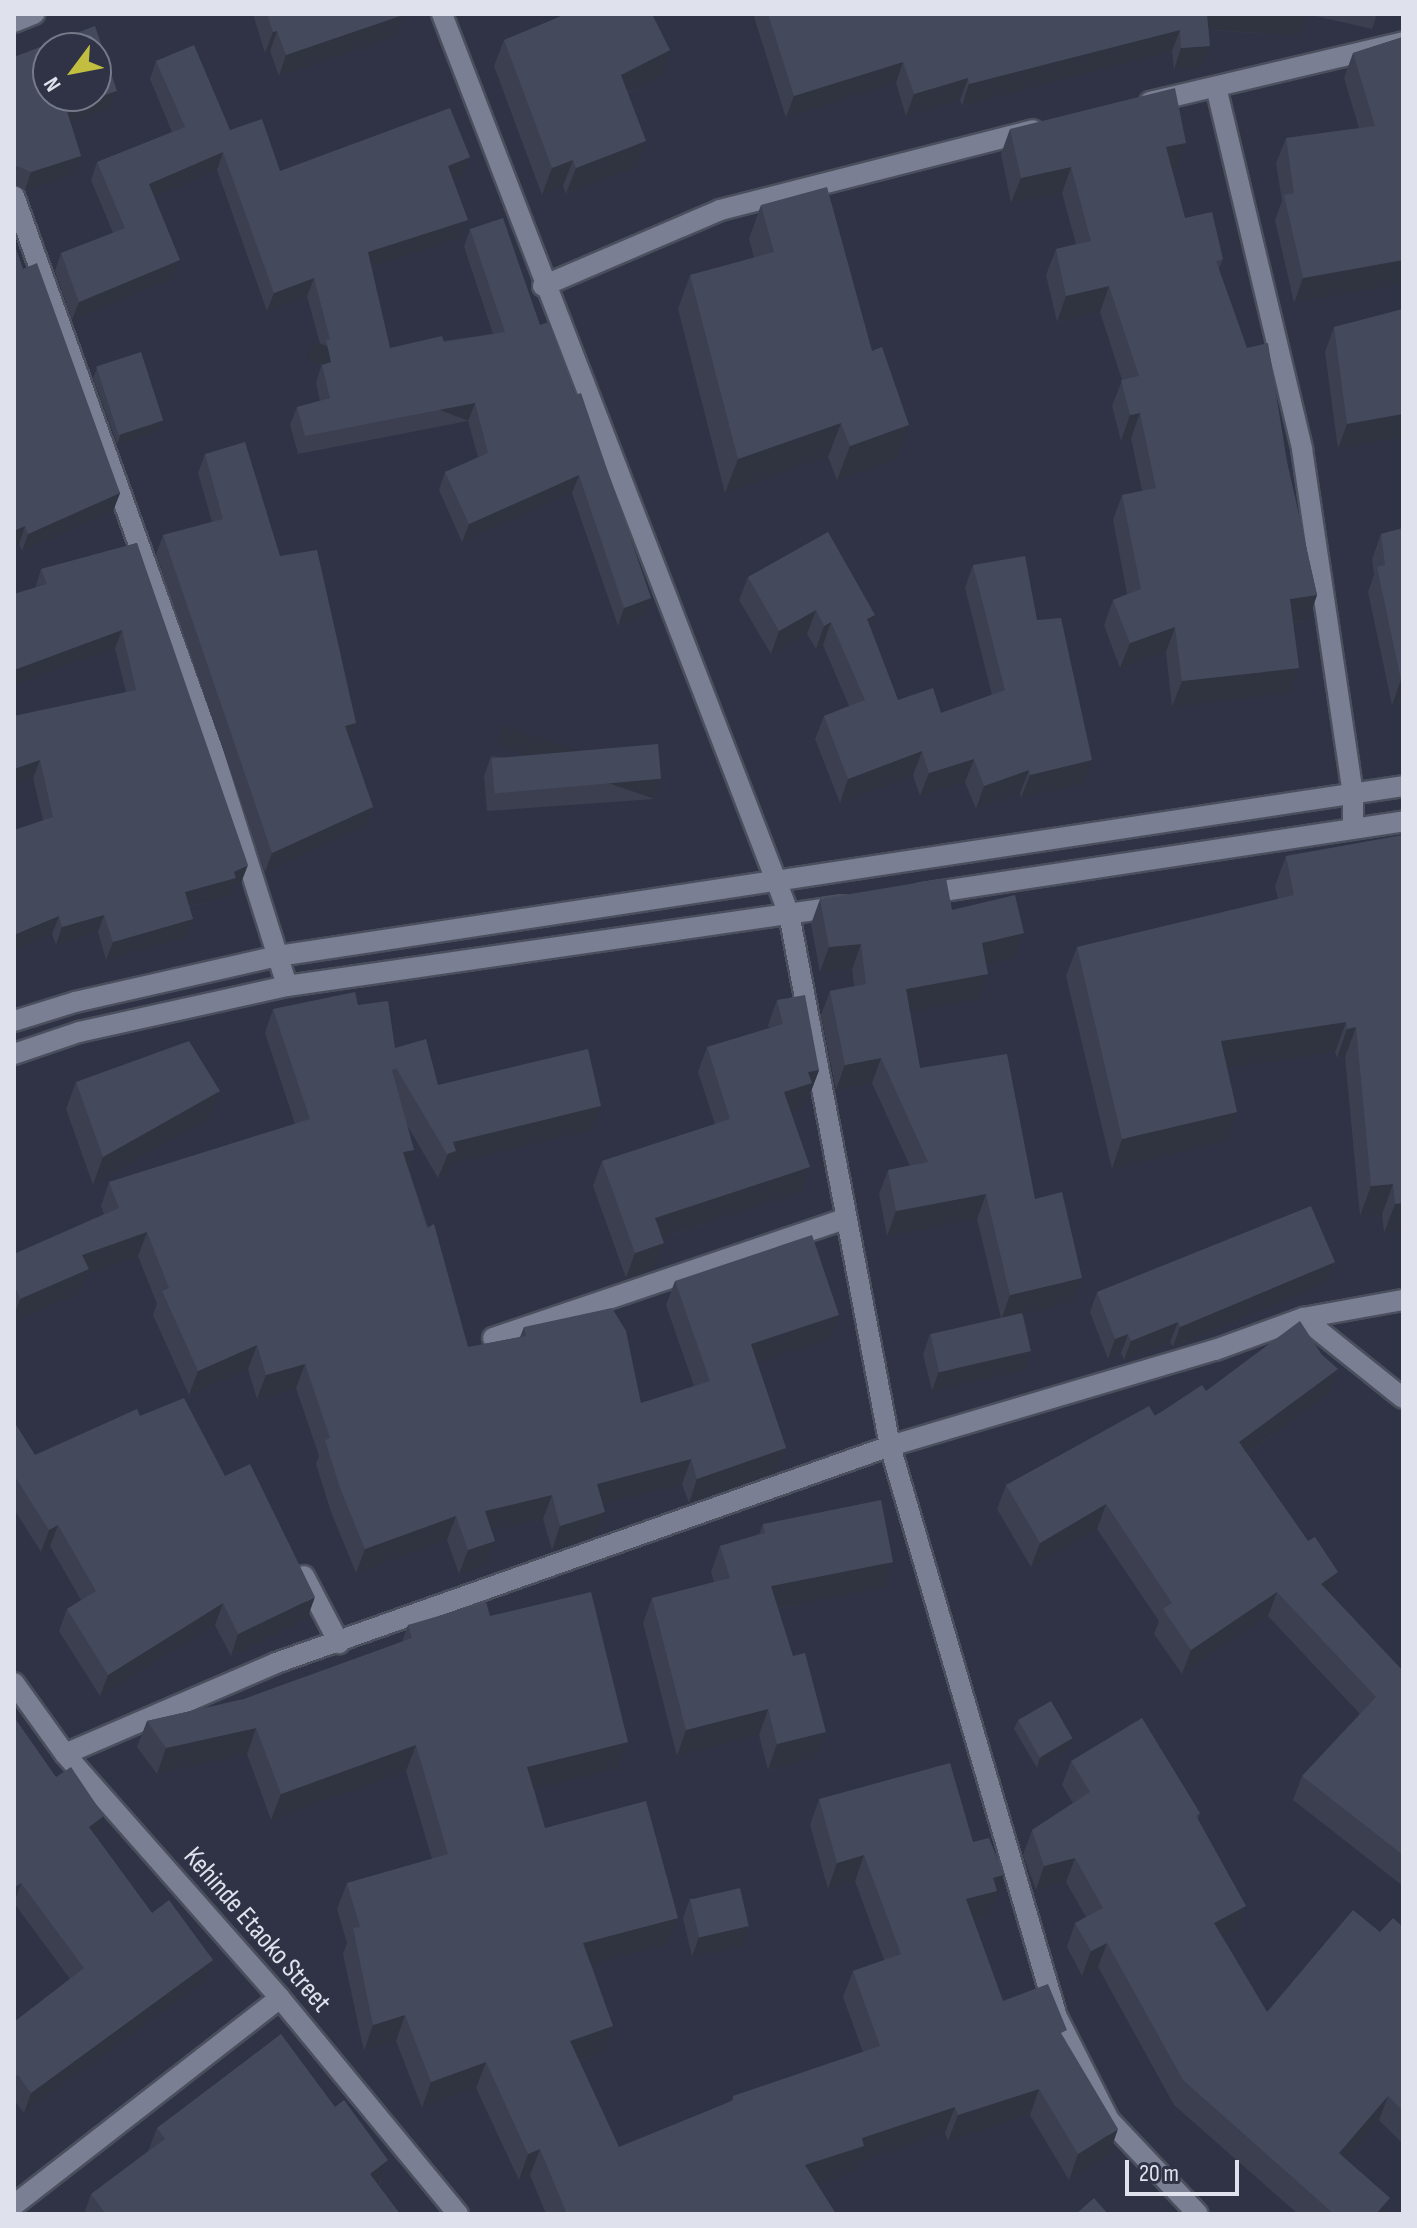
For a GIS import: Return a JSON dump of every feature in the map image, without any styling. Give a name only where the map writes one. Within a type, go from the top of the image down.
[{"type":"street","points":[[14,22],[34,14]]},
{"type":"street","points":[[442,14],[543,286],[789,914],[890,1446],[1057,2017],[1109,2120],[1198,2214]]},
{"type":"street","points":[[1127,108],[1403,42]]},
{"type":"street","points":[[1216,87],[1302,449],[1353,793],[1353,828]]},
{"type":"street","points":[[543,286],[720,210],[1052,126]]},
{"type":"street","points":[[14,196],[128,505],[287,986]]},
{"type":"street","points":[[14,1021],[75,1002],[278,956],[774,878],[1403,786]]},
{"type":"street","points":[[899,897],[1403,821]]},
{"type":"street","points":[[14,1054],[79,1032],[287,986],[867,902]]},
{"type":"street","points":[[493,1338],[845,1219]]},
{"type":"street","points":[[65,1754],[276,1663],[890,1446],[1215,1350],[1303,1318],[1403,1300]]},
{"type":"street","points":[[1303,1318],[1403,1398]]},
{"type":"street","points":[[290,1550],[339,1643]]},
{"type":"street","name":"Kehinde Etaoko Street","points":[[14,1683],[65,1754],[280,1998],[458,2214]]},
{"type":"street","points":[[14,2205],[280,1998]]},
{"type":"building","points":[[267,14],[403,14],[403,15],[286,55]]},
{"type":"building","points":[[566,14],[652,14],[670,50],[621,75],[646,141],[576,168],[573,160],[552,168],[504,40]]},
{"type":"building","points":[[768,14],[1207,14],[1210,46],[1181,48],[1180,30],[969,84],[968,78],[914,94],[903,62],[794,96]]},
{"type":"building","points":[[95,26],[97,32],[79,32]]},
{"type":"building","points":[[1403,37],[1403,260],[1303,278],[1284,195],[1294,193],[1286,138],[1375,126],[1353,53]]},
{"type":"building","points":[[194,45],[230,130],[262,119],[280,171],[450,108],[470,157],[448,166],[468,220],[368,252],[390,348],[442,336],[444,342],[505,332],[470,229],[503,218],[540,325],[549,322],[575,395],[581,393],[651,598],[624,608],[579,475],[469,524],[445,472],[488,453],[475,403],[305,436],[297,407],[330,398],[322,365],[331,362],[326,340],[330,339],[314,278],[274,293],[223,152],[149,184],[180,260],[79,302],[61,253],[125,228],[97,162],[185,127],[156,61]]},
{"type":"building","points":[[32,50],[32,112],[67,112],[81,156],[31,172],[17,166],[14,170],[14,57]]},
{"type":"building","points":[[112,76],[117,91],[112,93]]},
{"type":"building","points":[[1175,88],[1186,143],[1166,147],[1185,218],[1212,212],[1223,259],[1216,261],[1247,348],[1268,343],[1287,462],[1317,595],[1290,599],[1299,668],[1182,681],[1175,627],[1130,643],[1113,600],[1141,589],[1122,495],[1156,488],[1140,413],[1130,415],[1121,380],[1139,376],[1109,286],[1066,296],[1056,249],[1091,241],[1071,167],[1021,178],[1010,129]]},
{"type":"building","points":[[827,187],[872,351],[882,347],[909,425],[850,446],[841,423],[738,459],[690,275],[774,252],[761,205]]},
{"type":"building","points":[[14,243],[23,269],[37,263],[120,493],[28,534],[25,526],[14,531]]},
{"type":"building","points":[[1403,309],[1403,414],[1347,424],[1334,327]]},
{"type":"building","points":[[141,352],[163,420],[119,435],[96,367]]},
{"type":"building","points":[[245,442],[280,556],[317,550],[356,723],[345,726],[373,807],[272,853],[163,535],[223,519],[205,454]]},
{"type":"building","points":[[1403,528],[1401,680],[1377,567],[1385,565],[1381,534]]},
{"type":"building","points":[[828,532],[875,615],[867,619],[898,700],[933,688],[941,713],[1005,690],[973,565],[1025,556],[1037,620],[1061,618],[1092,760],[1030,775],[1029,770],[984,786],[974,759],[929,773],[922,751],[848,779],[824,716],[865,700],[831,622],[824,626],[816,610],[779,631],[748,577]]},
{"type":"building","points":[[137,543],[248,865],[234,872],[236,878],[185,892],[193,919],[113,942],[104,915],[62,927],[59,916],[14,935],[14,830],[53,817],[40,760],[14,769],[14,716],[136,690],[122,630],[14,670],[14,594],[47,584],[41,569]]},
{"type":"building","points":[[658,744],[661,779],[495,793],[492,759]]},
{"type":"building","points":[[1403,835],[1403,1203],[1395,1204],[1393,1184],[1371,1186],[1356,1027],[1347,1029],[1346,1022],[1221,1041],[1237,1112],[1122,1139],[1077,947],[1294,895],[1286,856]]},
{"type":"building","points":[[946,878],[952,910],[1015,895],[1024,933],[982,943],[988,974],[906,989],[920,1068],[1007,1054],[1035,1199],[1062,1192],[1082,1278],[1010,1295],[986,1194],[896,1211],[888,1170],[928,1162],[881,1058],[845,1065],[830,991],[866,984],[861,944],[829,947],[820,899]]},
{"type":"building","points":[[355,992],[358,1005],[388,1001],[395,1048],[426,1039],[438,1085],[588,1049],[601,1106],[453,1142],[456,1151],[447,1154],[396,1068],[392,1070],[414,1150],[403,1152],[427,1228],[434,1224],[468,1347],[526,1336],[524,1327],[612,1308],[626,1331],[641,1403],[710,1381],[675,1281],[812,1235],[839,1315],[751,1344],[786,1448],[697,1479],[691,1459],[597,1484],[605,1512],[560,1526],[552,1495],[485,1511],[495,1541],[468,1550],[456,1516],[365,1549],[340,1488],[325,1440],[330,1438],[305,1364],[266,1375],[257,1345],[198,1371],[162,1291],[169,1288],[147,1232],[82,1255],[89,1269],[20,1299],[14,1284],[14,1254],[119,1208],[109,1182],[310,1119],[273,1009]]},
{"type":"building","points":[[805,995],[819,1070],[808,1072],[812,1083],[784,1092],[810,1167],[655,1218],[664,1243],[635,1253],[602,1161],[730,1119],[707,1047],[783,1024],[777,1000]]},
{"type":"building","points":[[189,1041],[220,1091],[103,1157],[76,1082]]},
{"type":"building","points":[[1311,1206],[1335,1262],[1180,1327],[1178,1322],[1131,1341],[1128,1334],[1115,1339],[1097,1292]]},
{"type":"building","points":[[1022,1313],[1031,1351],[939,1372],[930,1334]]},
{"type":"building","points":[[1300,1321],[1322,1355],[1338,1369],[1239,1442],[1308,1541],[1315,1537],[1338,1572],[1321,1584],[1403,1671],[1403,1855],[1302,1776],[1376,1697],[1277,1592],[1191,1650],[1163,1609],[1172,1603],[1106,1504],[1040,1543],[1006,1485],[1149,1406],[1155,1416],[1202,1385],[1206,1391]]},
{"type":"building","points":[[184,1398],[225,1476],[250,1464],[315,1597],[238,1634],[223,1603],[108,1675],[67,1609],[96,1591],[58,1525],[49,1530],[14,1475],[14,1422],[35,1455],[137,1409],[140,1416]]},
{"type":"building","points":[[881,1500],[893,1562],[771,1586],[793,1656],[805,1653],[826,1732],[777,1744],[768,1709],[686,1730],[652,1598],[730,1578],[720,1546],[765,1533],[763,1524]]},
{"type":"building","points":[[591,1592],[628,1742],[527,1767],[545,1828],[646,1801],[678,1918],[583,1943],[613,2026],[570,2041],[619,2147],[734,2100],[733,2096],[880,2046],[853,1971],[901,1954],[864,1855],[837,1863],[819,1799],[950,1763],[973,1842],[989,1838],[1004,1875],[993,1878],[997,1891],[966,1899],[1003,2001],[1048,1984],[1067,2030],[1061,2033],[1118,2129],[1078,2154],[1039,2089],[958,2115],[955,2107],[862,2138],[864,2146],[805,2165],[836,2214],[567,2214],[540,2149],[528,2154],[486,2062],[431,2082],[405,2015],[373,2025],[353,1928],[360,1927],[347,1883],[448,1854],[416,1745],[281,1794],[256,1728],[166,1748],[147,1721],[244,1699],[412,1638],[408,1625],[486,1602],[490,1616]]},
{"type":"building","points":[[1051,1701],[1072,1738],[1040,1757],[1018,1720]]},
{"type":"building","points":[[14,1717],[56,1777],[71,1767],[104,1816],[89,1827],[152,1913],[169,1900],[213,1960],[31,2093],[18,2075],[14,2078],[14,2022],[84,1968],[21,1883],[14,1888]]},
{"type":"building","points":[[1142,1718],[1200,1813],[1196,1816],[1246,1906],[1214,1923],[1267,2012],[1353,1910],[1380,1932],[1393,1918],[1403,1927],[1403,2111],[1388,2096],[1339,2153],[1390,2198],[1376,2214],[1334,2214],[1183,2080],[1107,1943],[1091,1951],[1075,1923],[1103,1908],[1075,1858],[1044,1866],[1032,1830],[1090,1792],[1071,1761]]},
{"type":"building","points":[[740,1888],[749,1926],[699,1937],[690,1899]]},
{"type":"building","points":[[281,2034],[335,2107],[344,2100],[388,2160],[370,2174],[400,2214],[106,2214],[91,2194],[165,2139],[157,2128]]},
{"type":"building","points":[[1094,2198],[1108,2214],[1076,2214]]}]
